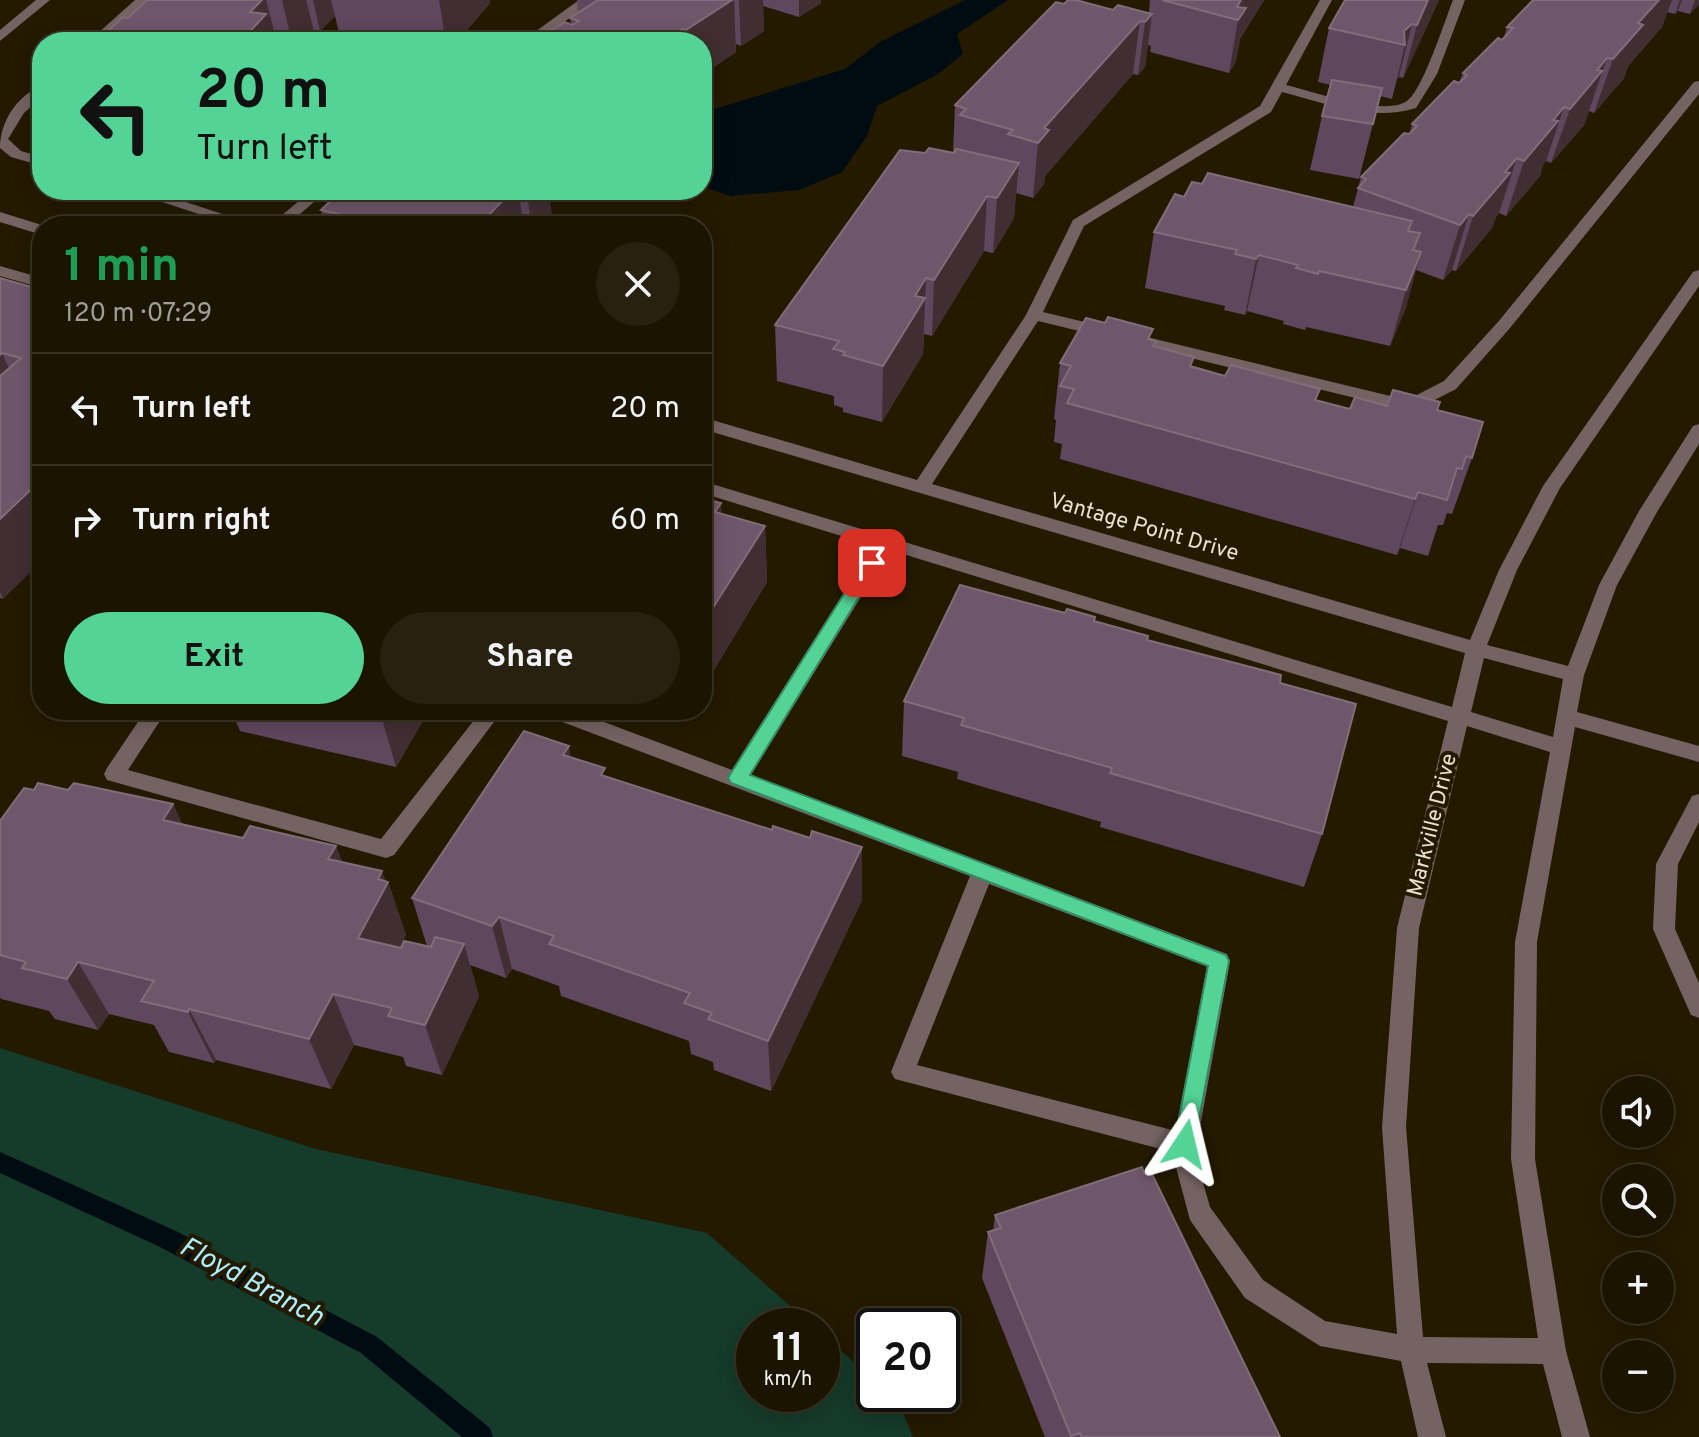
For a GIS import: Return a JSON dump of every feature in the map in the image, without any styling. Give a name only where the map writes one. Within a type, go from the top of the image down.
[{"type":"street","points":[[0,37],[44,0]]},
{"type":"street","points":[[106,32],[143,0]]},
{"type":"street","points":[[542,32],[588,0]]},
{"type":"street","points":[[921,488],[1034,315],[1078,223],[1266,109],[1326,0]]},
{"type":"street","points":[[1278,87],[1375,109],[1413,105],[1423,90],[1459,0]]},
{"type":"street","points":[[1034,315],[1409,406],[1450,385],[1699,85]]},
{"type":"street","points":[[32,99],[19,110],[0,140],[16,154],[32,159]]},
{"type":"street","points":[[166,200],[218,216]]},
{"type":"street","points":[[289,216],[309,200]]},
{"type":"street","points":[[0,217],[32,227]]},
{"type":"street","points":[[0,271],[32,280]]},
{"type":"street","name":"Markville Drive","points":[[1432,1437],[1411,1350],[1394,1127],[1407,943],[1476,649],[1508,570],[1552,486],[1699,275]]},
{"type":"street","name":"Vantage Point Drive","points":[[712,426],[1574,675]]},
{"type":"street","points":[[1576,1437],[1553,1351],[1523,1159],[1526,942],[1574,675],[1608,585],[1648,511],[1699,430]]},
{"type":"street","points":[[712,490],[1560,747]]},
{"type":"street","points":[[738,778],[885,543]]},
{"type":"street","points":[[1567,717],[1699,754]]},
{"type":"street","points":[[150,720],[114,774],[386,849],[485,720]]},
{"type":"street","points":[[578,720],[1219,961],[1183,1155],[1199,1212],[1254,1289],[1320,1333],[1411,1350],[1553,1351]]},
{"type":"street","points":[[1699,802],[1667,864],[1664,929],[1699,1008]]},
{"type":"street","points":[[983,871],[903,1072],[1185,1144]]},
{"type":"green space","points":[[0,1048],[316,1149],[707,1233],[792,1308],[736,1308],[736,1412],[840,1412],[840,1350],[856,1364],[856,1412],[903,1412],[913,1437],[0,1437]]},
{"type":"shaded area","points":[[965,0],[1008,0],[957,34],[963,54],[938,74],[877,106],[867,136],[842,172],[799,190],[730,196],[712,190],[712,110],[845,69],[880,42]]},
{"type":"building","points":[[147,0],[262,0],[250,12],[266,14],[249,32],[107,32],[123,17],[128,18]]},
{"type":"building","points":[[598,0],[732,0],[686,30],[677,32],[549,32],[565,22],[572,25],[579,21],[570,18]]},
{"type":"building","points":[[1068,0],[1113,10],[1118,5],[1152,14],[1145,22],[1140,21],[1044,128],[1049,130],[1038,143],[1008,134],[1013,130],[960,115],[966,109],[955,105],[1056,2],[1064,4]]},
{"type":"building","points":[[1162,0],[1241,0],[1237,7],[1246,8],[1238,20]]},
{"type":"building","points":[[1345,0],[1428,0],[1417,25],[1412,24],[1404,31],[1405,45],[1329,28]]},
{"type":"building","points":[[1533,0],[1659,0],[1638,23],[1643,25],[1613,59],[1607,58],[1597,70],[1602,71],[1570,109],[1564,107],[1553,120],[1558,121],[1524,161],[1517,158],[1505,172],[1510,173],[1473,216],[1469,214],[1460,225],[1358,188],[1366,179],[1361,177],[1404,133],[1409,134],[1417,126],[1412,124],[1454,81],[1459,83],[1467,75],[1463,73],[1498,38],[1502,40],[1513,28],[1507,27]]},
{"type":"building","points":[[1332,80],[1382,88],[1373,124],[1322,116]]},
{"type":"building","points":[[929,148],[954,153],[956,149],[1019,163],[997,198],[987,196],[934,280],[926,278],[915,296],[925,298],[883,366],[843,355],[845,352],[833,349],[839,341],[775,325],[900,150],[925,153]]},
{"type":"building","points":[[1208,173],[1412,221],[1408,231],[1420,233],[1413,250],[1421,252],[1406,290],[1319,271],[1318,274],[1296,268],[1298,265],[1259,255],[1256,259],[1235,254],[1237,250],[1154,232],[1175,194],[1184,197],[1192,182],[1202,184]]},
{"type":"building","points":[[332,200],[503,200],[488,216],[346,216],[321,210]]},
{"type":"building","points":[[0,278],[32,287],[32,489],[0,519],[0,376],[21,358],[0,355]]},
{"type":"building","points":[[1108,317],[1153,329],[1148,339],[1156,341],[1153,346],[1194,357],[1190,366],[1225,376],[1231,365],[1320,389],[1315,400],[1350,409],[1355,397],[1387,406],[1393,390],[1440,402],[1437,410],[1483,422],[1472,458],[1466,456],[1462,469],[1457,468],[1447,500],[1418,492],[1415,499],[1067,403],[1074,389],[1060,386],[1071,366],[1060,363],[1086,318],[1105,323]]},
{"type":"building","points":[[712,501],[721,503],[715,512],[765,526],[712,609]]},
{"type":"building","points":[[960,585],[1065,613],[1067,609],[1095,617],[1094,621],[1148,636],[1147,640],[1281,675],[1280,683],[1356,704],[1322,834],[1110,773],[1112,768],[961,725],[964,718],[904,701]]},
{"type":"building","points":[[524,731],[569,746],[563,755],[605,768],[601,775],[772,830],[773,826],[810,838],[812,831],[862,847],[768,1041],[708,1019],[712,1013],[684,1003],[690,993],[549,944],[554,936],[499,917],[492,926],[412,898]]},
{"type":"building","points":[[38,783],[68,790],[74,783],[173,804],[163,820],[243,838],[250,826],[336,846],[328,859],[382,871],[378,879],[388,882],[358,938],[401,948],[404,941],[431,947],[435,937],[464,944],[425,1025],[388,1016],[392,1008],[333,994],[309,1039],[189,1009],[188,1012],[141,1001],[154,981],[78,962],[67,979],[22,968],[26,962],[0,955],[0,821],[24,788],[34,790]]},
{"type":"building","points":[[1142,1167],[1144,1174],[1151,1172],[1280,1437],[1082,1437],[1080,1433],[1071,1436],[988,1232],[1001,1228],[995,1215]]},
{"type":"waterway","name":"Floyd Branch","points":[[0,1162],[168,1239],[369,1345],[481,1437]]},
{"type":"route","points":[[872,563],[738,778],[1219,961],[1185,1144]]}]
